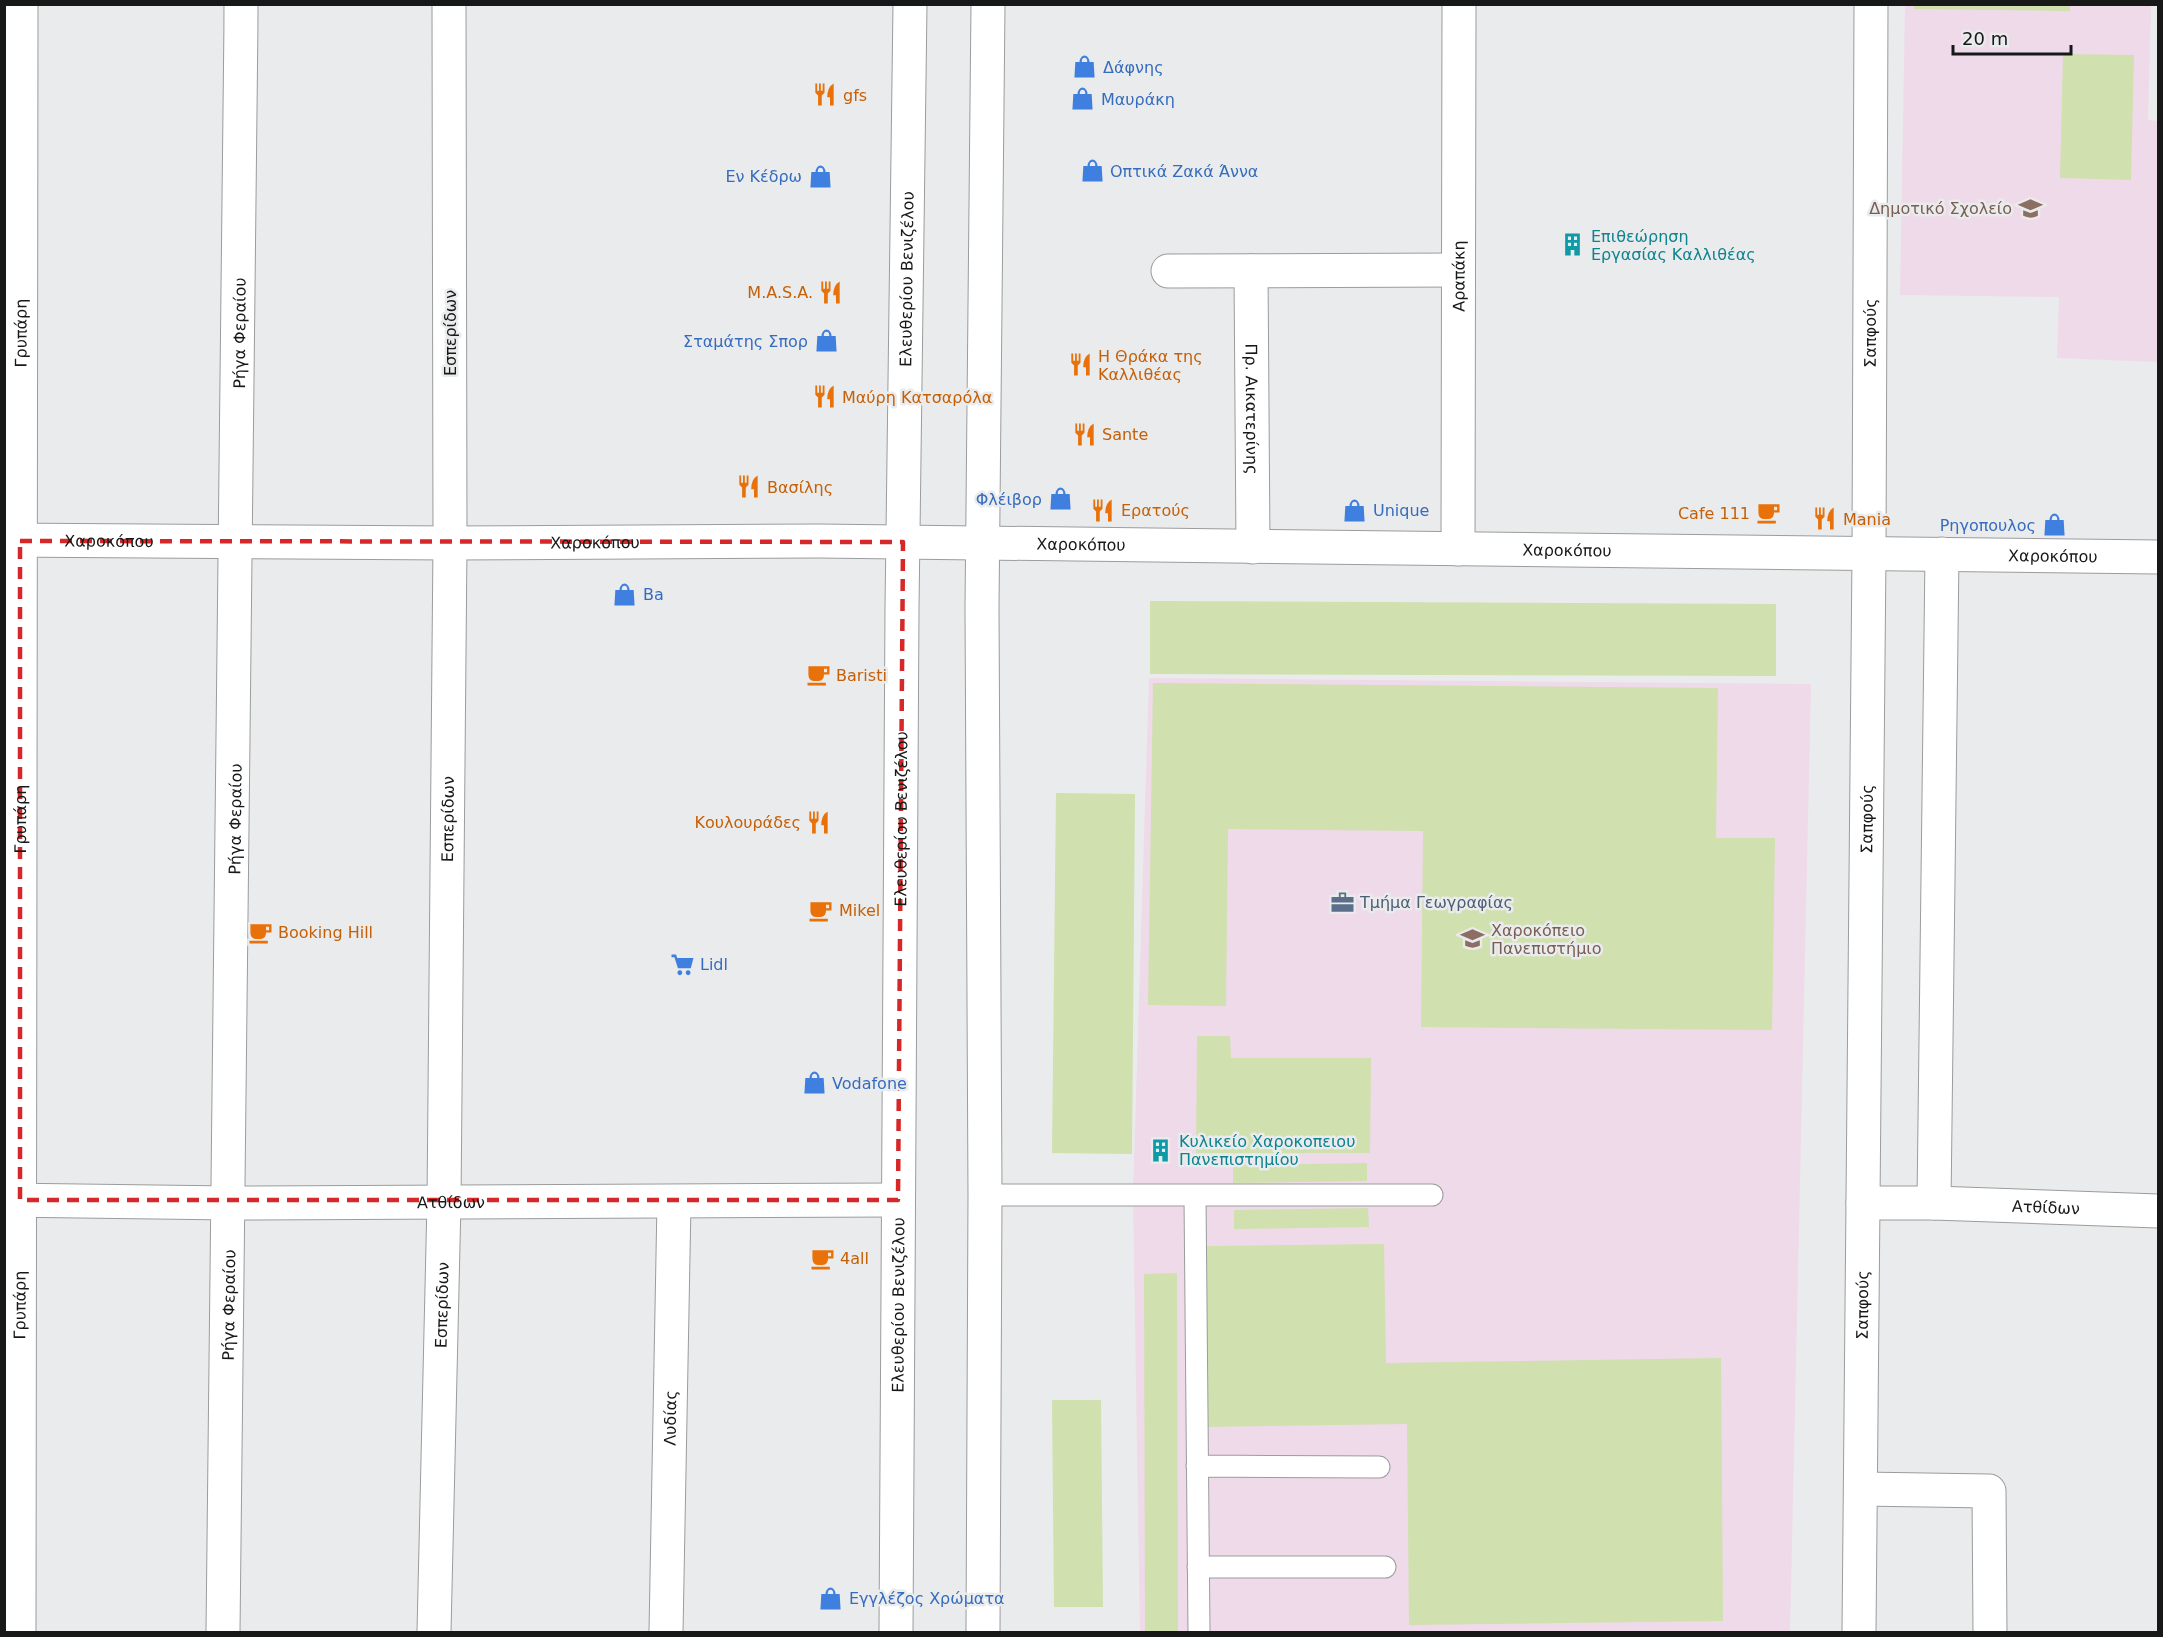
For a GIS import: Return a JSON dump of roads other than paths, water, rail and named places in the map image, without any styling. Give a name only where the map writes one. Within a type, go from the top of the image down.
[{"type":"street","name":"Γρυπάρη","points":[[19,1632],[12,1200],[12,540],[21,4]]},
{"type":"street","name":"Ρήγα Φεραίου","points":[[223,1632],[239,542],[241,4]]},
{"type":"street","name":"Εσπερίδων","points":[[434,1632],[444,1202],[450,543],[449,4]]},
{"type":"street","name":"Ελευθερίου Βενιζέλου","points":[[896,1632],[903,543],[910,4]]},
{"type":"street","points":[[983,1632],[985,1195],[982,544],[988,4]]},
{"type":"street","name":"Αραπάκη","points":[[1458,549],[1459,4]]},
{"type":"street","name":"Σαπφούς","points":[[1859,1632],[1869,554],[1871,4]]},
{"type":"street","points":[[1168,271],[1458,270]]},
{"type":"street","name":"Πρ. Αικατερίνης","points":[[1251,271],[1253,547]]},
{"type":"street","name":"Χαροκόπου","points":[[12,540],[450,543],[819,541],[2158,557]]},
{"type":"street","points":[[1934,1203],[1942,555]]},
{"type":"street","name":"Ατθίδων","points":[[12,1200],[231,1203],[898,1200]]},
{"type":"street","name":"Λυδίας","points":[[666,1632],[674,1202]]},
{"type":"street","name":"Ατθίδων","points":[[1863,1203],[1934,1203],[2158,1211]]},
{"type":"street","points":[[1861,1489],[1989,1491],[1990,1632]]},
{"type":"lane","points":[[985,1195],[1432,1195]]},
{"type":"lane","points":[[1195,1196],[1199,1632]]},
{"type":"lane","points":[[1197,1466],[1379,1467]]},
{"type":"lane","points":[[1198,1567],[1384,1567]]},
{"type":"place","name":"Δάφνης","points":[[1085,67]]},
{"type":"place","name":"gfs","points":[[825,95]]},
{"type":"place","name":"Μαυράκη","points":[[1083,99]]},
{"type":"place","name":"Οπτικά Ζακά Άννα","points":[[1092,171]]},
{"type":"place","name":"Εν Κέδρω","points":[[820,176]]},
{"type":"place","name":"Δημοτικό Σχολείο","points":[[2030,208]]},
{"type":"place","name":"Επιθεώρηση Εργασίας Καλλιθέας","points":[[1573,245]]},
{"type":"place","name":"M.A.S.A.","points":[[831,292]]},
{"type":"place","name":"Σταμάτης Σπορ","points":[[826,341]]},
{"type":"place","name":"Η Θράκα της Καλλιθέας","points":[[1080,365]]},
{"type":"place","name":"Μαύρη Κατσαρόλα","points":[[824,397]]},
{"type":"place","name":"Sante","points":[[1084,434]]},
{"type":"place","name":"Βασίλης","points":[[749,487]]},
{"type":"place","name":"Φλέιβορ","points":[[1060,499]]},
{"type":"place","name":"Ερατούς","points":[[1103,510]]},
{"type":"place","name":"Unique","points":[[1355,510]]},
{"type":"place","name":"Cafe 111","points":[[1768,513]]},
{"type":"place","name":"Mania","points":[[1825,519]]},
{"type":"place","name":"Ρηγοπουλος","points":[[2054,525]]},
{"type":"place","name":"Ba","points":[[625,594]]},
{"type":"place","name":"Baristi","points":[[818,675]]},
{"type":"place","name":"Κουλουράδες","points":[[819,822]]},
{"type":"place","name":"Τμήμα Γεωγραφίας","points":[[1342,902]]},
{"type":"place","name":"Mikel","points":[[821,910]]},
{"type":"place","name":"Booking Hill","points":[[260,932]]},
{"type":"place","name":"Χαροκόπειο Πανεπιστήμιο","points":[[1473,939]]},
{"type":"place","name":"Lidl","points":[[682,964]]},
{"type":"place","name":"Vodafone","points":[[814,1083]]},
{"type":"place","name":"Κυλικείο Χαροκοπειου Πανεπιστημίου","points":[[1161,1150]]},
{"type":"place","name":"4all","points":[[822,1258]]},
{"type":"place","name":"Εγγλέζος Χρώματα","points":[[831,1598]]}]
